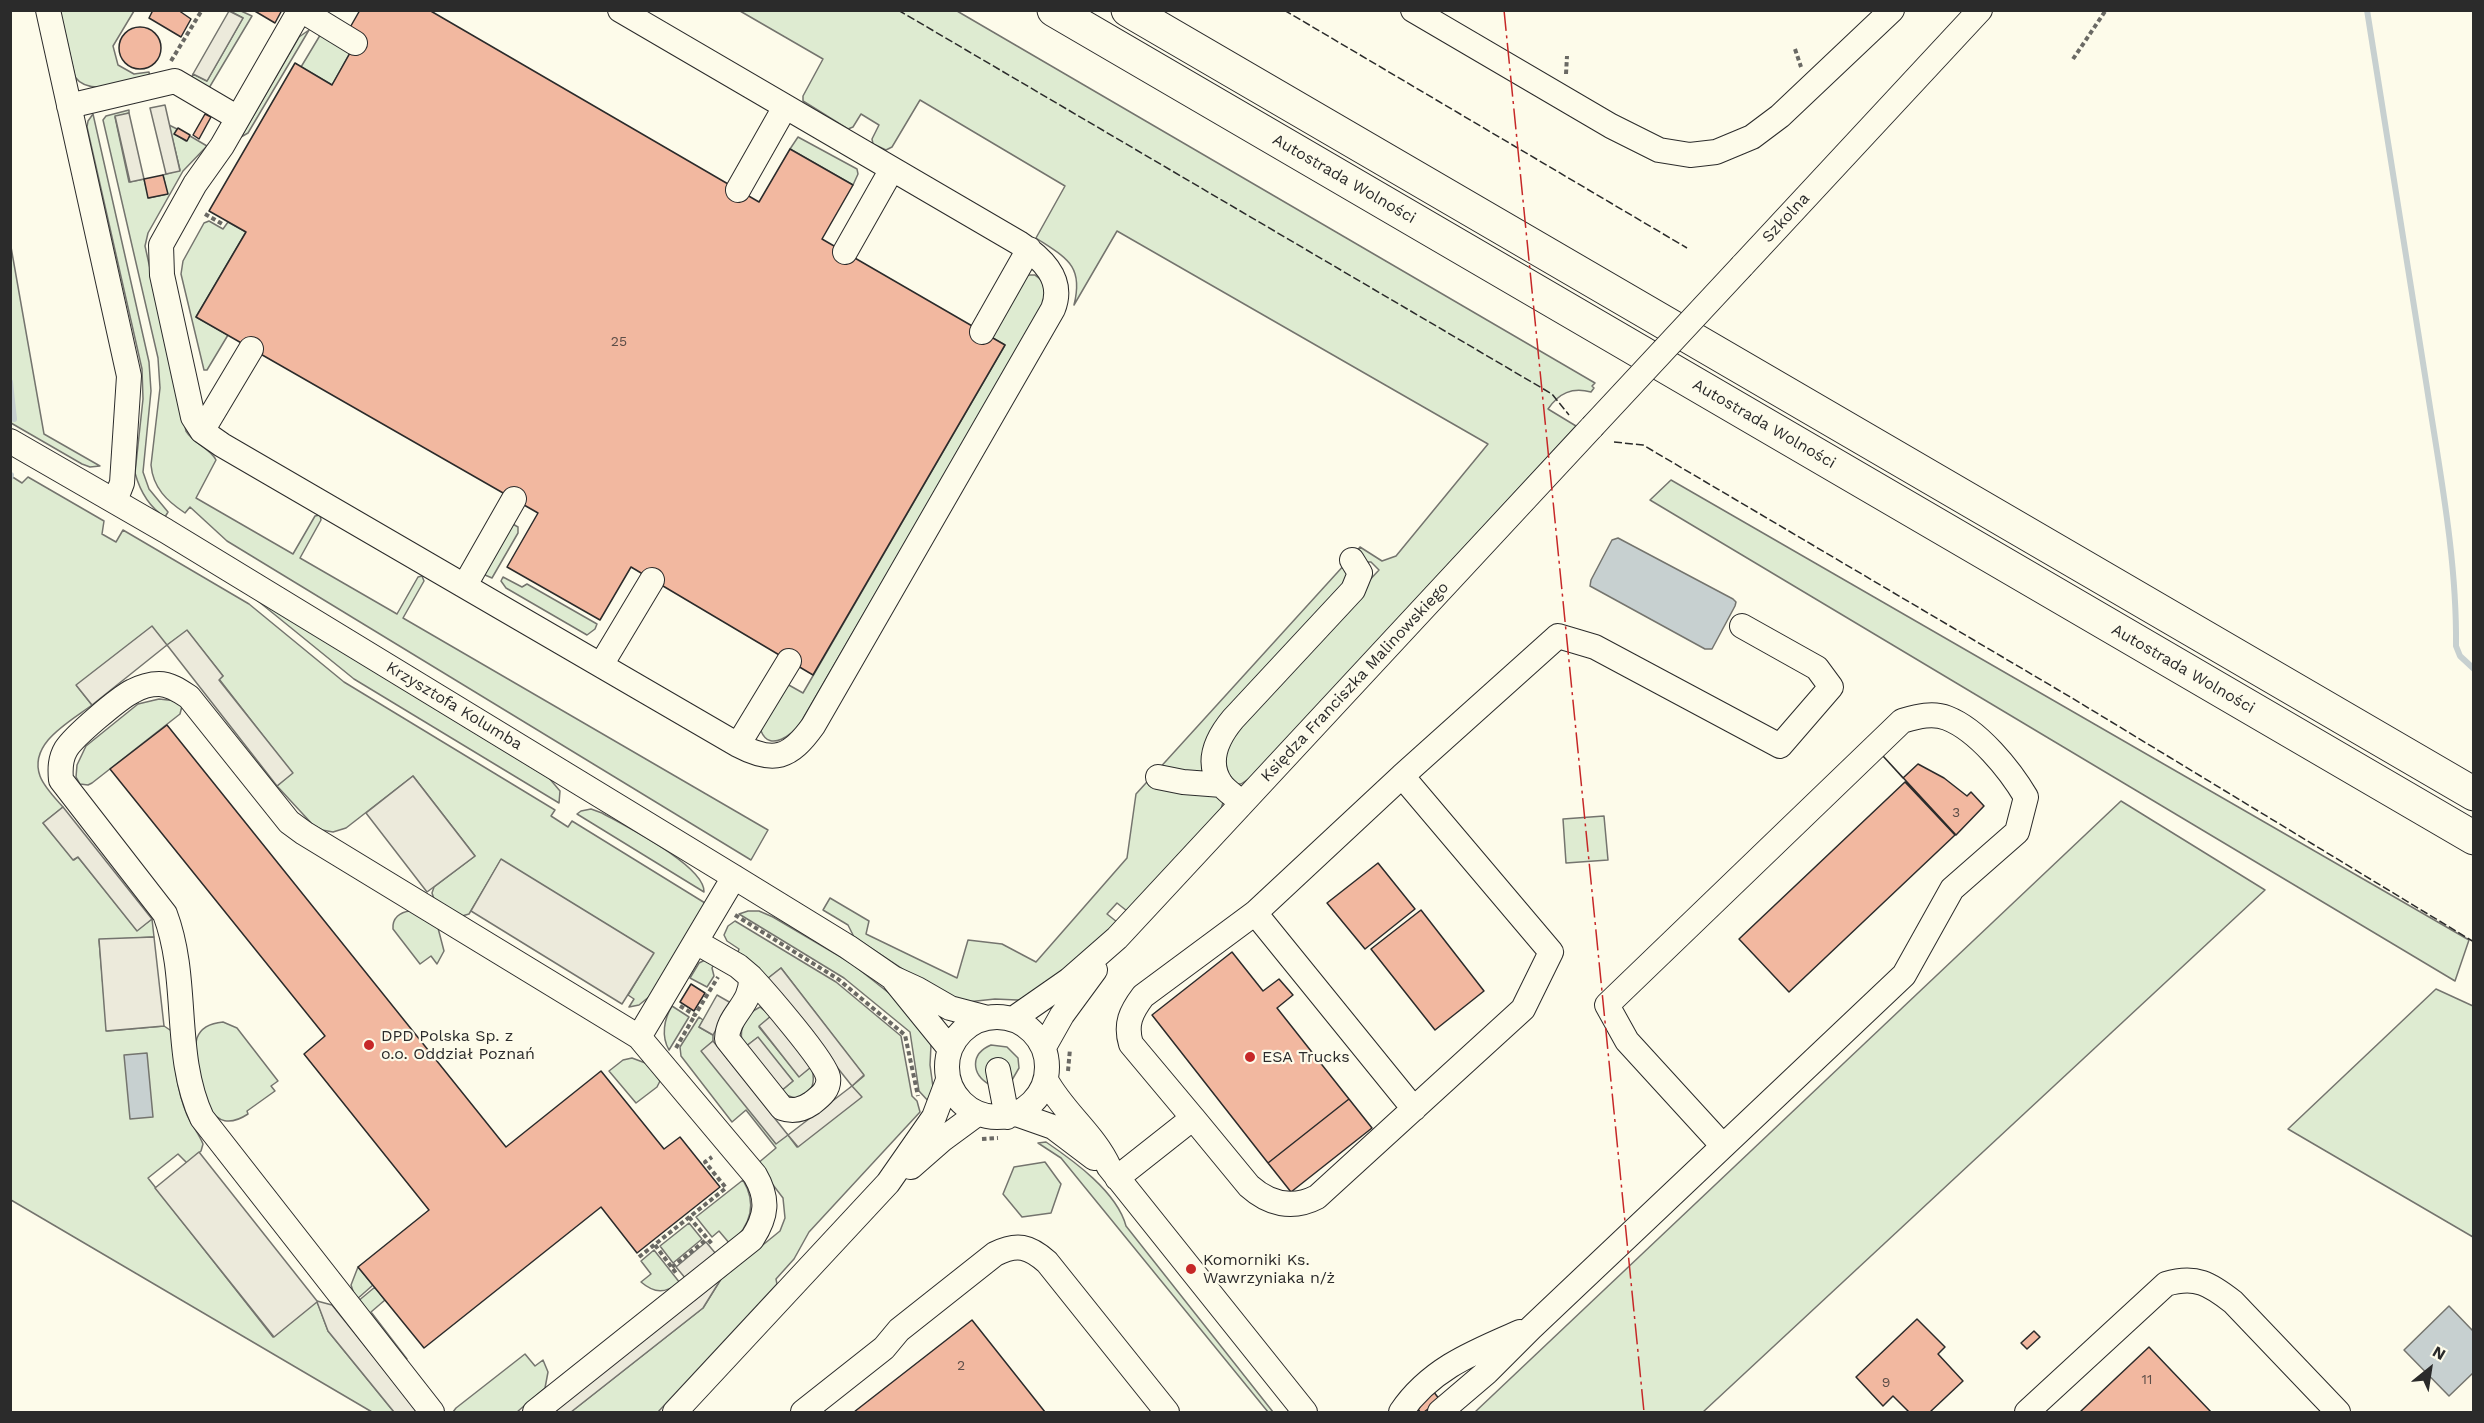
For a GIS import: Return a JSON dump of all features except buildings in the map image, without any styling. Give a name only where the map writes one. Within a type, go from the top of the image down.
[{"type":"highway","name":"Autostrada Wolności","points":[[1054,10],[2474,838]]},
{"type":"highway","points":[[1128,10],[2474,794]]},
{"type":"street","points":[[48,10],[129,376],[122,483],[115,501]]},
{"type":"street","points":[[356,43],[337,20],[301,10],[222,146],[195,184],[161,245],[162,275],[193,417],[202,431],[738,746],[763,757],[774,757],[792,750],[801,743],[813,726],[1053,309],[1057,293],[1052,274],[1039,256],[1029,249],[620,10]]},
{"type":"street","points":[[1413,10],[1611,126],[1659,150],[1690,155],[1716,152],[1752,137],[1780,116],[1892,10]]},
{"type":"street","name":"Szkolna","points":[[1592,426],[1980,11]]},
{"type":"street","points":[[69,106],[174,81],[238,118]]},
{"type":"street","points":[[738,190],[785,107]]},
{"type":"street","points":[[845,252],[892,169]]},
{"type":"street","points":[[982,332],[1029,249]]},
{"type":"street","points":[[202,431],[251,349]]},
{"type":"street","name":"Księdza Franciszka Malinowskiego","points":[[1013,1019],[1069,980],[1117,938],[1592,426]]},
{"type":"street","name":"Krzysztofa Kolumba","points":[[10,441],[115,501],[734,877],[848,947],[893,978],[929,994],[950,1008],[988,1018]]},
{"type":"street","points":[[465,585],[514,499]]},
{"type":"street","points":[[1242,803],[1222,785],[1214,761],[1219,738],[1233,719],[1353,590],[1360,573],[1352,560]]},
{"type":"street","points":[[602,665],[652,580]]},
{"type":"street","points":[[1402,776],[1551,952],[1523,1010],[1317,1197],[1304,1203],[1272,1202],[1249,1186],[1131,1044],[1127,1032],[1128,1020],[1143,996],[1255,913],[1402,776],[1558,636],[1595,647],[1780,746],[1831,687],[1816,668],[1742,626]]},
{"type":"street","points":[[738,746],[789,661]]},
{"type":"street","points":[[432,1413],[202,1118],[191,1096],[186,1068],[177,956],[165,914],[61,780],[60,764],[65,750],[74,738],[133,691],[162,684],[175,688],[189,697],[289,822],[639,1037],[762,1187],[766,1200],[764,1214],[752,1239],[535,1413]]},
{"type":"street","points":[[1440,1413],[1487,1372],[1904,975],[1952,889],[2017,832],[2026,797],[2013,775],[1970,731],[1947,718],[1923,715],[1902,721],[1607,1005],[1627,1041],[1724,1146]]},
{"type":"street","points":[[1158,777],[1190,783],[1222,785]]},
{"type":"street","points":[[639,1037],[734,877]]},
{"type":"street","points":[[1255,913],[1414,1109]]},
{"type":"street","name":"Księdza Franciszka Malinowskiego","points":[[1044,1047],[1062,1015],[1117,938]]},
{"type":"street","points":[[696,942],[738,966],[751,977],[825,1068],[828,1078],[827,1088],[807,1107],[790,1111],[782,1108],[727,1038],[730,1023],[749,996],[751,977]]},
{"type":"street","name":"Krzysztofa Kolumba","points":[[893,978],[950,1049]]},
{"type":"street","points":[[988,1018],[1013,1019],[1034,1034],[1044,1047],[1048,1064],[1046,1080],[1039,1095],[1028,1107],[1012,1115],[990,1118],[965,1107],[954,1095],[948,1080],[946,1064],[950,1049],[965,1028],[988,1018]]},
{"type":"street","points":[[998,1070],[1012,1115]]},
{"type":"street","points":[[675,1413],[888,1183],[934,1117],[948,1080]]},
{"type":"street","points":[[1046,1080],[1061,1105],[1099,1149],[1113,1173],[1305,1413]]},
{"type":"street","points":[[888,1183],[977,1114]]},
{"type":"street","points":[[1012,1115],[1053,1127],[1113,1173]]},
{"type":"street","points":[[1113,1173],[1193,1118]]},
{"type":"street","points":[[803,1413],[884,1348],[899,1330],[995,1254],[1008,1248],[1022,1246],[1035,1251],[1047,1262],[1167,1413]]},
{"type":"street","points":[[2027,1413],[2166,1284],[2181,1279],[2206,1284],[2233,1302],[2338,1413]]},
{"type":"street","points":[[1401,1413],[1414,1393],[1465,1355],[1531,1328]]},
{"type":"path","points":[[156,86],[152,73],[163,68],[172,59],[202,10]]},
{"type":"path","points":[[2073,59],[2106,10]]},
{"type":"path","points":[[200,223],[211,204]]},
{"type":"path","points":[[205,214],[224,225]]},
{"type":"path","points":[[718,905],[838,979],[905,1035],[916,1093],[921,1101]]},
{"type":"path","points":[[675,1003],[695,1015],[719,976],[720,966]]},
{"type":"path","points":[[639,1257],[726,1188],[705,1162],[713,1155]]},
{"type":"path","points":[[690,1217],[725,1260]]},
{"type":"path","points":[[672,1267],[707,1239]]},
{"type":"path","points":[[655,1245],[689,1288]]},
{"type":"green space","points":[[60,11],[134,11],[113,46],[118,65],[134,74],[149,72],[150,77],[100,87],[82,83],[75,77]]},
{"type":"green space","points":[[230,11],[241,11],[252,16],[209,88],[191,79],[193,74],[207,81],[243,18]]},
{"type":"green space","points":[[740,11],[957,11],[1595,383],[1592,386],[1594,388],[1591,392],[1572,391],[1561,395],[1552,403],[1548,409],[1576,426],[1253,776],[1241,784],[1234,784],[1221,764],[1241,718],[1379,570],[1371,562],[1366,562],[1355,553],[1360,547],[1382,561],[1396,556],[1488,444],[1117,231],[1074,305],[1076,280],[1074,271],[1064,257],[1036,238],[1065,186],[920,100],[892,147],[886,150],[873,144],[872,139],[879,125],[861,114],[853,127],[848,129],[803,101],[803,96],[823,59]]},
{"type":"green space","points":[[309,30],[248,133],[241,137],[299,37]]},
{"type":"green space","points":[[322,32],[352,49],[332,85],[301,67]]},
{"type":"green space","points":[[129,110],[129,113],[115,117],[129,182],[144,179],[149,198],[167,194],[163,175],[180,170],[169,125],[177,129],[175,134],[186,141],[190,136],[207,146],[183,171],[148,233],[145,246],[186,431],[216,460],[196,498],[293,554],[315,516],[320,515],[321,520],[300,558],[397,614],[418,577],[422,576],[424,581],[403,618],[768,830],[751,860],[227,541],[190,507],[185,513],[162,493],[155,481],[151,465],[160,388],[158,358],[103,120],[106,116]]},
{"type":"green space","points":[[93,114],[149,362],[151,391],[143,472],[149,489],[168,512],[165,517],[146,498],[135,473],[143,399],[142,369],[87,127]]},
{"type":"green space","points":[[798,137],[857,169],[858,174],[853,185],[790,149]]},
{"type":"green space","points":[[209,221],[223,229],[228,222],[246,232],[196,317],[228,335],[207,370],[204,370],[181,274],[183,261],[204,223]]},
{"type":"green space","points":[[11,247],[44,434],[100,466],[90,467],[82,464],[11,423]]},
{"type":"green space","points":[[1026,275],[1035,275],[1044,286],[1045,295],[1041,309],[801,722],[787,736],[770,741],[761,731],[787,684],[803,693],[1005,345],[989,336]]},
{"type":"green space","points":[[11,476],[22,483],[28,477],[104,521],[102,534],[116,542],[123,530],[249,604],[344,682],[555,810],[551,816],[568,827],[572,821],[705,903],[650,996],[639,1005],[629,1007],[634,999],[628,995],[653,953],[501,860],[469,914],[462,916],[434,899],[432,893],[434,887],[475,856],[413,776],[346,828],[333,832],[313,825],[277,786],[292,773],[219,679],[223,676],[187,631],[167,645],[77,686],[92,705],[54,734],[40,753],[38,764],[40,776],[63,807],[43,823],[74,860],[78,857],[137,930],[152,919],[154,937],[99,940],[107,1031],[164,1026],[173,1032],[180,1095],[187,1115],[203,1144],[201,1151],[187,1163],[178,1154],[148,1178],[273,1337],[317,1301],[328,1331],[394,1412],[372,1412],[11,1200]]},
{"type":"green space","points":[[1671,480],[2469,940],[2455,981],[1650,500]]},
{"type":"green space","points":[[511,523],[518,527],[518,533],[492,578],[485,575],[485,571]]},
{"type":"green space","points":[[1346,563],[1352,572],[1207,759],[1196,790],[1224,799],[1221,809],[1127,911],[1117,903],[1107,914],[1117,922],[1095,946],[1025,1000],[995,999],[967,1002],[953,997],[922,982],[854,937],[848,925],[823,910],[830,898],[869,921],[866,934],[957,978],[968,940],[1002,944],[1036,962],[1127,858],[1136,794]]},
{"type":"green space","points":[[503,577],[522,587],[527,584],[597,624],[595,629],[587,635],[506,588],[501,581]]},
{"type":"green space","points":[[253,597],[549,778],[560,791],[559,803],[354,679]]},
{"type":"green space","points":[[159,699],[177,701],[182,706],[180,714],[92,783],[80,784],[76,777],[77,765],[86,746],[138,704]]},
{"type":"green space","points":[[2121,801],[2265,890],[1703,1412],[1475,1412]]},
{"type":"green space","points":[[591,809],[628,827],[678,859],[701,882],[704,892],[577,814]]},
{"type":"green space","points":[[1604,816],[1608,860],[1566,863],[1563,819]]},
{"type":"green space","points":[[410,911],[438,928],[444,951],[437,964],[431,956],[420,964],[393,929],[397,916]]},
{"type":"green space","points":[[759,911],[773,917],[851,963],[894,997],[924,1031],[931,1045],[930,1065],[933,1087],[930,1103],[919,1091],[910,1032],[844,978],[739,914]]},
{"type":"green space","points":[[735,921],[836,982],[901,1036],[912,1096],[917,1101],[920,1112],[809,1232],[794,1259],[776,1279],[777,1284],[658,1412],[571,1412],[703,1308],[721,1279],[780,1231],[785,1218],[783,1198],[757,1164],[776,1148],[746,1110],[732,1122],[681,1056],[680,1047],[699,1017],[703,1020],[699,1027],[713,1035],[713,1041],[702,1051],[788,1135],[797,1147],[852,1086],[864,1076],[781,968],[767,979],[737,955],[739,949],[727,941],[724,935],[728,926]]},
{"type":"green space","points":[[705,960],[715,962],[712,968],[714,976],[707,987],[690,978],[699,963]]},
{"type":"green space","points":[[2436,989],[2473,1006],[2473,1237],[2288,1129]]},
{"type":"green space","points":[[672,1006],[689,1017],[669,1050],[664,1028]]},
{"type":"green space","points":[[760,1007],[771,1016],[759,1027],[799,1076],[811,1067],[813,1083],[811,1089],[802,1097],[788,1096],[781,1091],[793,1081],[757,1038],[745,1047],[742,1042],[742,1030],[746,1019]]},
{"type":"green space","points":[[223,1022],[237,1028],[278,1081],[271,1086],[275,1091],[247,1111],[248,1114],[235,1120],[225,1121],[217,1117],[210,1109],[202,1088],[196,1052],[196,1041],[201,1031]]},
{"type":"green space","points":[[991,1045],[1007,1047],[1018,1058],[1019,1068],[1012,1080],[990,1085],[976,1070],[976,1059],[979,1054]]},
{"type":"green space","points":[[632,1058],[648,1064],[660,1081],[657,1087],[636,1103],[609,1071],[623,1060]]},
{"type":"green space","points":[[1046,1142],[1069,1158],[1104,1189],[1114,1201],[1126,1226],[1273,1412],[1268,1412],[1061,1158],[1038,1143]]},
{"type":"green space","points":[[1045,1162],[1061,1184],[1051,1213],[1022,1217],[1003,1194],[1014,1167]]},
{"type":"green space","points":[[743,1180],[750,1198],[750,1215],[743,1230],[730,1244],[719,1231],[712,1237],[696,1217]]},
{"type":"green space","points":[[689,1223],[702,1239],[673,1263],[660,1246]]},
{"type":"green space","points":[[654,1250],[680,1283],[670,1289],[660,1291],[651,1289],[641,1282],[651,1274],[641,1261]]},
{"type":"green space","points":[[358,1267],[373,1285],[356,1300],[351,1285]]},
{"type":"green space","points":[[375,1287],[385,1300],[371,1312],[407,1359],[404,1359],[357,1302]]},
{"type":"green space","points":[[525,1354],[535,1366],[543,1360],[548,1372],[545,1388],[517,1412],[453,1412],[456,1408]]},
{"type":"shaded area","points":[[229,11],[243,18],[207,81],[193,74]]},
{"type":"shaded area","points":[[165,105],[180,171],[166,174],[150,108]]},
{"type":"shaded area","points":[[129,113],[144,179],[130,182],[115,116]]},
{"type":"shaded area","points":[[1618,538],[1736,602],[1712,649],[1705,649],[1590,586],[1612,540]]},
{"type":"shaded area","points":[[152,626],[167,645],[92,705],[76,685]]},
{"type":"shaded area","points":[[187,630],[223,676],[219,680],[293,773],[277,786],[167,645]]},
{"type":"shaded area","points":[[413,776],[475,856],[427,892],[366,813]]},
{"type":"shaded area","points":[[63,807],[152,919],[137,931],[78,857],[73,860],[43,823]]},
{"type":"shaded area","points":[[501,859],[654,953],[622,1004],[471,911]]},
{"type":"shaded area","points":[[154,937],[164,1026],[106,1031],[99,939]]},
{"type":"shaded area","points":[[781,968],[864,1075],[852,1086],[767,979]]},
{"type":"shaded area","points":[[717,995],[731,1003],[713,1035],[699,1027]]},
{"type":"shaded area","points":[[771,1016],[811,1067],[799,1077],[759,1026]]},
{"type":"shaded area","points":[[758,1037],[793,1081],[781,1091],[745,1047]]},
{"type":"shaded area","points":[[713,1041],[788,1135],[776,1144],[701,1051]]},
{"type":"shaded area","points":[[147,1053],[153,1117],[130,1119],[124,1055]]},
{"type":"shaded area","points":[[852,1086],[862,1097],[798,1147],[788,1135]]},
{"type":"shaded area","points":[[199,1152],[317,1301],[332,1305],[418,1412],[394,1412],[328,1331],[317,1302],[274,1337],[155,1188]]},
{"type":"shaded area","points":[[706,1242],[716,1254],[686,1279],[676,1267]]},
{"type":"shaded area","points":[[721,1279],[703,1308],[571,1412],[553,1412]]},
{"type":"shaded area","points":[[2449,1306],[2473,1331],[2474,1372],[2449,1396],[2404,1350]]},
{"type":"waterway","points":[[2367,10],[2447,517],[2454,581],[2456,646],[2460,656],[2474,669]]},
{"type":"waterway","points":[[10,382],[14,419]]},
{"type":"fence","points":[[898,10],[1552,394],[1569,415]]},
{"type":"fence","points":[[1284,10],[1687,248]]},
{"type":"fence","points":[[1614,442],[1643,445],[2072,698],[2474,942]]},
{"type":"power","points":[[1504,10],[1644,1412]]},
{"type":"place","name":"DPD Polska Sp. z o.o. Oddział Poznań","points":[[369,1045]]},
{"type":"place","name":"ESA Trucks","points":[[1250,1057]]},
{"type":"place","name":"Komorniki Ks. Wawrzyniaka n/ż","points":[[1191,1269]]}]
